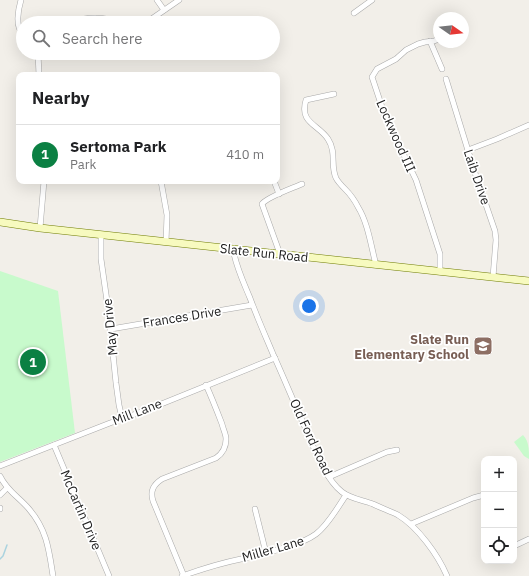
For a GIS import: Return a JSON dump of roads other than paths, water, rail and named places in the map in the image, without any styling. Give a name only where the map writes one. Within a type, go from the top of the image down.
[{"type":"street","points":[[18,16],[21,0]]},
{"type":"street","points":[[157,0],[164,10]]},
{"type":"street","points":[[156,16],[179,0]]},
{"type":"street","points":[[354,13],[372,0]]},
{"type":"street","points":[[430,41],[442,69]]},
{"type":"street","name":"Lockwood III","points":[[430,41],[418,44],[406,50],[396,59],[377,69],[372,77],[385,116],[416,180],[440,254],[440,272]]},
{"type":"street","points":[[38,60],[39,72]]},
{"type":"street","name":"Laib Drive","points":[[446,79],[495,231],[496,240],[493,277]]},
{"type":"street","points":[[334,94],[306,100],[304,107],[305,114],[308,121],[328,139],[334,157],[334,170],[336,178],[358,206],[362,214],[376,265]]},
{"type":"street","points":[[468,150],[529,125]]},
{"type":"street","points":[[40,228],[44,184]]},
{"type":"street","points":[[162,184],[167,215],[166,242]]},
{"type":"street","points":[[275,184],[279,194]]},
{"type":"street","points":[[280,254],[262,204],[263,201],[302,184]]},
{"type":"street","name":"Slate Run Road","points":[[0,222],[101,235],[529,281]]},
{"type":"street","name":"May Drive","points":[[101,235],[101,259],[111,329],[116,384],[122,418]]},
{"type":"street","name":"Old Ford Road","points":[[233,249],[237,267],[274,358],[315,451],[329,478],[338,489],[346,495],[371,503],[398,515],[410,524],[441,563],[447,576]]},
{"type":"street","name":"Frances Drive","points":[[111,329],[252,305]]},
{"type":"street","name":"Mill Lane","points":[[0,466],[122,418],[144,411],[274,358]]},
{"type":"street","points":[[183,576],[153,501],[152,491],[155,484],[162,479],[216,458],[223,450],[226,443],[225,434],[206,385]]},
{"type":"street","name":"McCartin Drive","points":[[54,445],[109,576]]},
{"type":"street","points":[[329,478],[387,452],[397,450]]},
{"type":"street","points":[[0,476],[7,488],[30,509],[37,520],[47,542],[53,576]]},
{"type":"street","points":[[0,495],[7,488]]},
{"type":"street","name":"Miller Lane","points":[[183,576],[301,542],[318,533],[333,515],[346,495]]},
{"type":"street","points":[[410,524],[472,498],[481,496]]},
{"type":"street","points":[[255,509],[266,553]]},
{"type":"street","points":[[517,545],[529,539]]},
{"type":"waterway","points":[[0,559],[3,556],[7,545]]},
{"type":"place","name":"Slate Run Elementary School","points":[[483,346]]},
{"type":"place","name":"Sertoma Park","points":[[33,362]]}]
